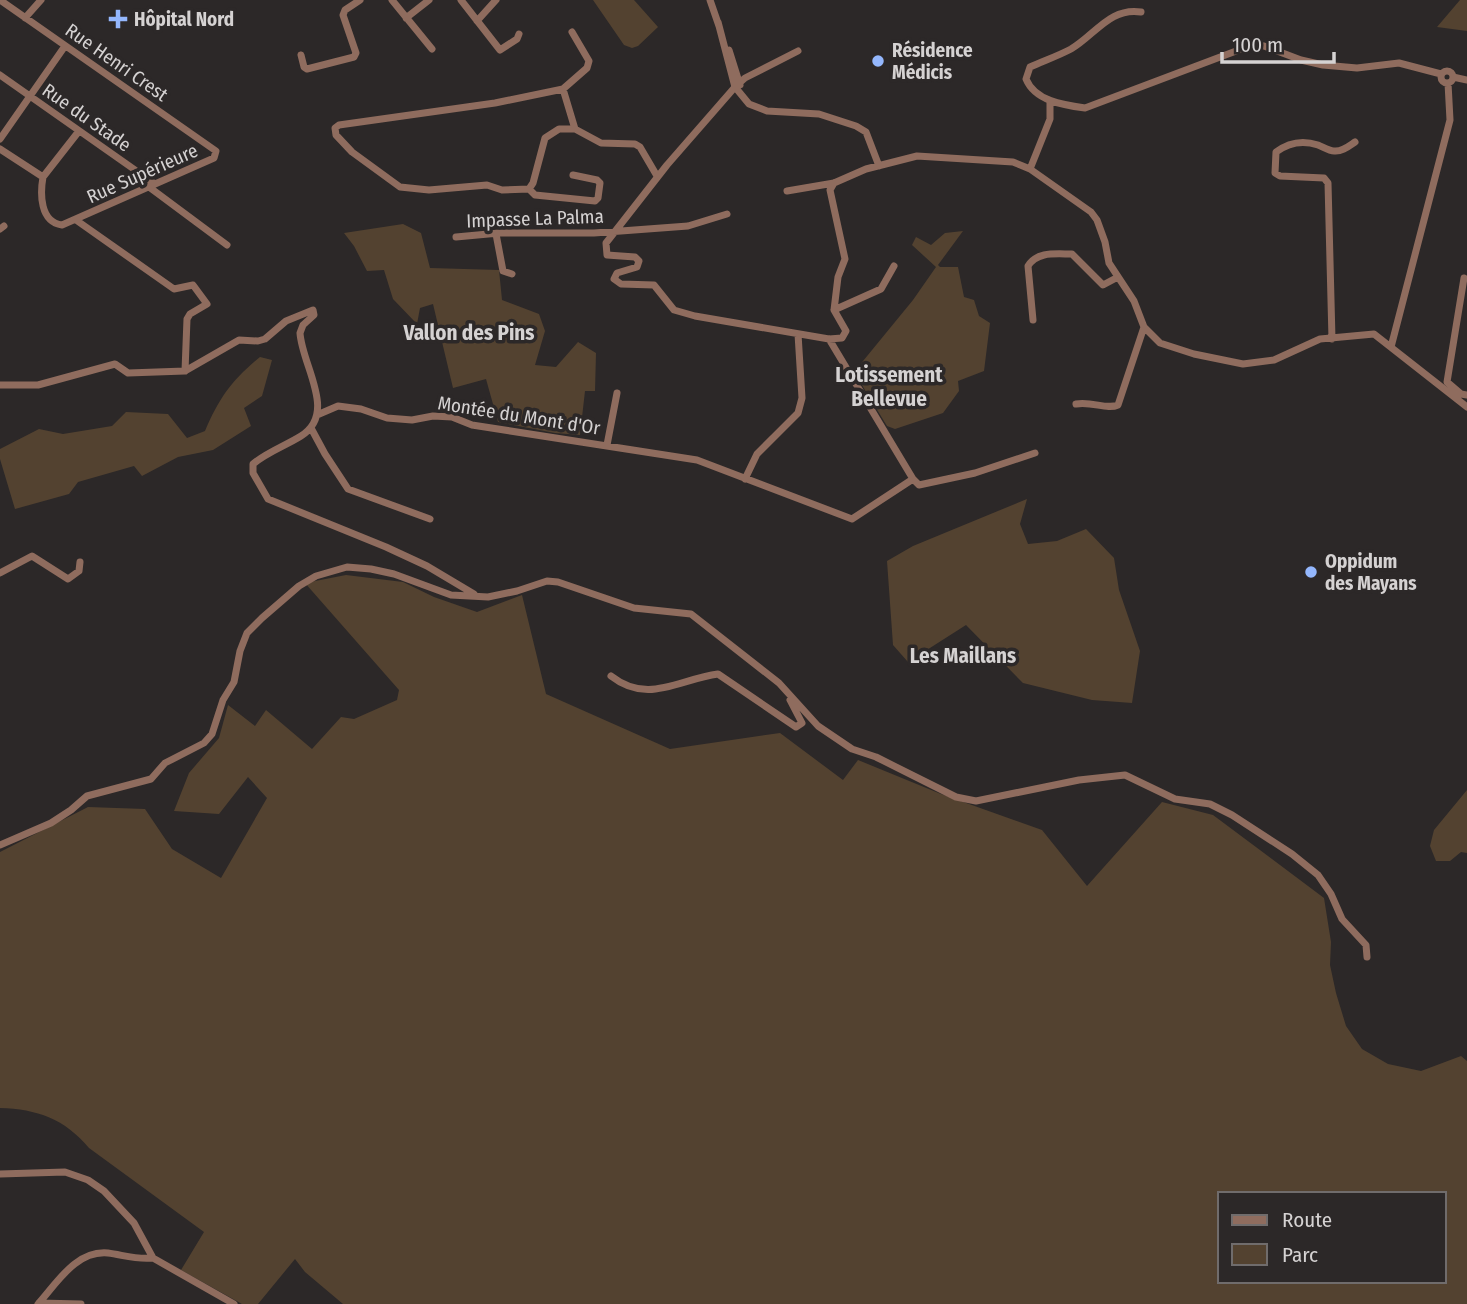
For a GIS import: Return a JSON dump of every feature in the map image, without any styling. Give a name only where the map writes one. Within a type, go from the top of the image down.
[{"type":"street","name":"Rue Henri Crest","points":[[0,0],[215,151]]},
{"type":"street","points":[[25,18],[41,0]]},
{"type":"street","points":[[301,55],[307,69],[354,57],[356,53],[343,15],[345,10],[360,0]]},
{"type":"street","points":[[392,0],[432,49]]},
{"type":"street","points":[[406,18],[429,0]]},
{"type":"street","points":[[461,0],[500,50],[517,39],[519,34]]},
{"type":"street","points":[[477,21],[496,0]]},
{"type":"street","points":[[710,0],[744,100],[767,111],[819,114],[856,126],[866,132],[879,166]]},
{"type":"street","points":[[1141,12],[1131,10],[1111,16],[1071,49],[1030,67],[1026,79],[1028,84],[1050,101],[1085,108],[1252,45],[1264,46],[1323,65],[1357,68],[1399,63],[1441,74],[1441,81],[1467,80]]},
{"type":"street","points":[[572,32],[589,61],[587,68],[563,89],[495,103],[339,125],[335,128],[335,135],[352,152],[400,187],[429,190],[487,186],[502,190],[529,189],[535,195],[595,201],[600,183],[573,175]]},
{"type":"street","points":[[0,139],[65,46]]},
{"type":"street","points":[[798,51],[737,85],[657,176],[605,247],[607,255],[638,258],[639,264],[614,276],[616,282],[654,285],[674,310],[695,316],[829,339],[842,338],[846,331],[834,310],[838,277],[845,259],[830,190],[834,183]]},
{"type":"street","name":"Rue du Stade","points":[[0,75],[79,131],[228,245]]},
{"type":"street","points":[[1391,347],[1450,120],[1450,80]]},
{"type":"street","points":[[563,89],[575,129]]},
{"type":"street","points":[[1030,169],[1050,119],[1050,101]]},
{"type":"street","points":[[529,189],[545,138],[559,129],[575,129],[601,143],[635,144],[640,147],[657,176]]},
{"type":"street","points":[[79,131],[43,177],[40,197],[48,218],[56,225],[76,220],[174,289],[193,285],[207,304],[190,314],[187,319],[185,371]]},
{"type":"street","points":[[1332,339],[1328,183],[1324,178],[1280,176],[1275,173],[1276,152],[1295,143],[1315,144],[1334,152],[1355,142]]},
{"type":"street","points":[[0,149],[43,177]]},
{"type":"street","name":"Rue Supérieure","points":[[76,220],[214,158],[215,151]]},
{"type":"street","points":[[787,191],[834,183],[879,166],[918,156],[1013,162],[1030,169],[1091,212],[1097,220],[1109,263],[1134,301],[1144,327],[1160,343],[1194,354],[1243,364],[1274,360],[1311,341],[1374,334],[1466,404]]},
{"type":"street","points":[[649,162],[667,164]]},
{"type":"street","name":"Impasse La Palma","points":[[456,237],[688,226],[727,214]]},
{"type":"street","points":[[496,234],[503,271],[512,274]]},
{"type":"street","points":[[1033,320],[1028,266],[1032,259],[1039,255],[1072,254],[1103,285],[1118,277]]},
{"type":"street","points":[[834,310],[881,289],[894,266]]},
{"type":"street","points":[[1464,278],[1447,382],[1461,394],[1467,395]]},
{"type":"street","points":[[0,385],[38,385],[115,364],[128,373],[185,371],[239,340],[265,339],[286,321],[313,310],[314,315],[303,325],[300,333],[316,392],[317,415],[311,428],[253,464],[253,473],[268,499],[427,566],[477,596]]},
{"type":"street","points":[[1076,404],[1088,402],[1112,408],[1118,405],[1144,327]]},
{"type":"street","points":[[745,479],[757,454],[798,414],[802,398],[798,334]]},
{"type":"street","points":[[829,339],[919,485],[975,473],[1035,453]]},
{"type":"street","points":[[607,445],[617,393]]},
{"type":"street","name":"Montée du Mont d'Or","points":[[317,415],[338,406],[361,408],[387,418],[412,420],[433,416],[452,417],[472,425],[697,460],[852,519],[913,479]]},
{"type":"street","points":[[311,428],[348,489],[430,519]]},
{"type":"street","points":[[0,573],[32,556],[68,579],[79,571],[80,562]]},
{"type":"street","points":[[0,845],[51,823],[87,796],[151,779],[165,763],[204,743],[212,734],[223,699],[234,682],[240,651],[247,634],[299,586],[316,576],[347,567],[372,569],[394,574],[451,595],[488,597],[547,581],[558,582],[634,608],[691,614],[779,682],[818,726],[852,749],[876,757],[956,797],[976,801],[1093,778],[1125,775],[1175,799],[1210,804],[1292,854],[1318,874],[1342,919],[1366,944],[1367,957]]},
{"type":"street","points":[[611,676],[622,684],[647,691],[718,674],[796,727],[802,723],[793,703],[771,676]]},
{"type":"street","points":[[0,1174],[65,1172],[88,1180],[104,1191],[134,1223],[153,1258]]},
{"type":"street","points":[[39,1304],[75,1263],[89,1255],[108,1253],[153,1258],[234,1304]]},
{"type":"street","points":[[39,1304],[81,1304]]},
{"type":"green space","points":[[593,0],[634,0],[658,27],[638,46],[632,48],[624,45]]},
{"type":"green space","points":[[1460,0],[1467,0],[1467,31],[1437,27]]},
{"type":"green space","points":[[403,224],[421,233],[430,268],[499,270],[502,300],[539,314],[545,331],[535,365],[556,367],[578,342],[596,353],[595,391],[585,391],[580,435],[498,422],[486,379],[453,388],[433,304],[420,308],[417,324],[393,299],[384,270],[367,271],[344,233]]},
{"type":"green space","points":[[963,231],[938,265],[958,267],[964,297],[974,300],[979,316],[990,323],[984,371],[958,381],[959,391],[943,413],[895,429],[887,426],[854,372],[913,300],[936,267],[912,245],[916,237],[931,245],[945,233]]},
{"type":"green space","points":[[260,357],[272,360],[262,396],[244,408],[251,426],[213,450],[178,457],[142,476],[134,466],[78,482],[69,494],[15,509],[0,459],[0,449],[39,429],[63,434],[112,426],[126,412],[168,414],[187,438],[205,431],[227,390]]},
{"type":"green space","points":[[1027,499],[1020,524],[1028,544],[1057,541],[1086,529],[1114,558],[1119,590],[1140,651],[1132,703],[1092,700],[1023,683],[966,625],[908,662],[893,645],[887,561],[913,546]]},
{"type":"green space","points":[[346,575],[403,582],[434,597],[477,612],[522,595],[546,694],[670,749],[780,733],[843,780],[858,760],[941,794],[1042,830],[1087,886],[1162,802],[1213,815],[1324,898],[1331,942],[1330,965],[1336,993],[1346,1026],[1362,1049],[1388,1064],[1421,1071],[1461,1056],[1467,1061],[1467,1304],[343,1304],[305,1272],[295,1259],[258,1304],[242,1304],[181,1270],[204,1232],[89,1148],[60,1123],[38,1113],[0,1108],[0,852],[88,807],[145,809],[172,849],[221,878],[267,798],[248,777],[219,814],[174,811],[189,773],[219,738],[228,705],[255,726],[266,710],[312,749],[341,717],[354,719],[397,700],[399,690],[305,583]]},
{"type":"green space","points":[[1467,790],[1467,853],[1461,852],[1450,861],[1436,861],[1430,846],[1434,830]]},
{"type":"place","name":"Hôpital Nord","points":[[118,19]]},
{"type":"place","name":"Résidence Médicis","points":[[878,61]]},
{"type":"place","name":"Oppidum des Mayans","points":[[1311,572]]},
{"type":"district","name":"Vallon des Pins","points":[[469,333]]},
{"type":"district","name":"Lotissement Bellevue","points":[[889,387]]},
{"type":"district","name":"Les Maillans","points":[[963,656]]}]
